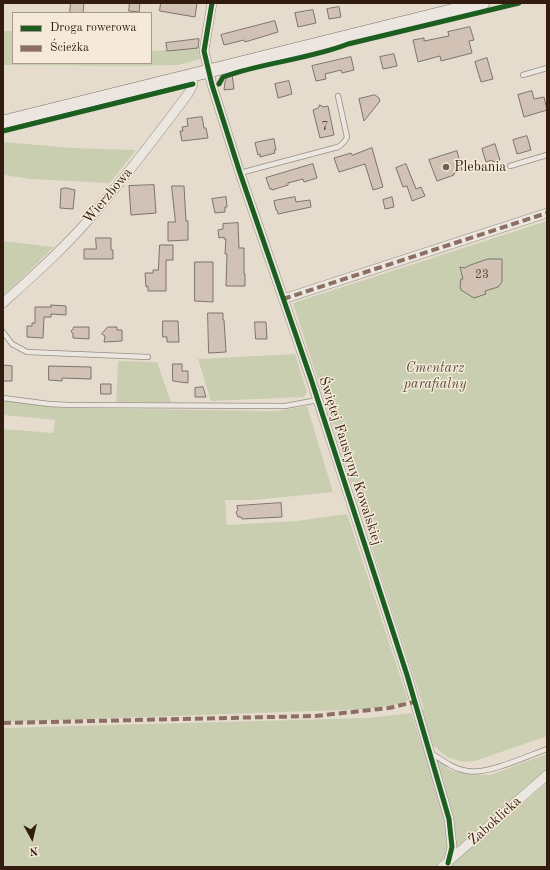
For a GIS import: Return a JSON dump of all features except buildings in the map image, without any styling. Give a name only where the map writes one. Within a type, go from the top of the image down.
[{"type":"main road","points":[[3,122],[483,3]]},
{"type":"street","name":"Świętej Faustyny Kowalskiej","points":[[212,3],[204,51],[212,85],[240,173],[318,400],[407,675],[449,819],[452,847],[445,865]]},
{"type":"street","name":"Wierzbowa","points":[[3,303],[50,261],[96,212],[134,166],[188,94],[193,84],[192,75]]},
{"type":"street","points":[[283,299],[547,213]]},
{"type":"street","name":"Żaboklicka","points":[[445,865],[547,775]]},
{"type":"lane","points":[[523,75],[547,68]]},
{"type":"lane","points":[[240,173],[338,147],[346,142],[347,137],[338,96]]},
{"type":"lane","points":[[510,166],[547,155]]},
{"type":"lane","points":[[3,332],[12,344],[27,352],[148,357]]},
{"type":"lane","points":[[3,398],[70,405],[285,406],[318,400]]},
{"type":"lane","points":[[428,751],[447,764],[467,771],[489,770],[547,749]]},
{"type":"green space","points":[[3,31],[12,31],[12,64],[152,64],[152,51],[198,48],[200,59],[179,65],[3,65]]},
{"type":"green space","points":[[3,142],[72,148],[136,150],[110,183],[31,179],[3,175]]},
{"type":"green space","name":"Cmentarz parafialny","points":[[547,221],[547,736],[475,761],[463,762],[447,757],[430,743],[419,711],[424,709],[293,303]]},
{"type":"green space","points":[[3,241],[54,247],[3,296]]},
{"type":"green space","points":[[295,354],[307,392],[304,397],[211,401],[198,359]]},
{"type":"green space","points":[[118,361],[157,362],[171,402],[116,402]]},
{"type":"green space","points":[[3,400],[61,408],[276,411],[307,406],[333,492],[255,500],[225,500],[227,525],[296,521],[347,514],[408,700],[399,704],[369,709],[3,722],[3,429],[53,433],[55,420],[3,415]]},
{"type":"green space","points":[[412,713],[447,818],[448,851],[438,867],[3,867],[3,728],[367,718]]},
{"type":"green space","points":[[547,754],[547,772],[451,857],[454,842],[431,756],[450,770],[467,774],[490,775]]},
{"type":"green space","points":[[547,782],[547,867],[446,867],[527,800]]},
{"type":"marked path","points":[[283,299],[547,213]]},
{"type":"marked path","points":[[3,723],[315,716],[389,708],[414,702]]},
{"type":"cycle path","points":[[212,3],[204,51],[212,85],[240,173],[311,379],[407,675],[449,819],[452,847],[448,863]]},
{"type":"cycle path","points":[[219,84],[223,77],[238,72],[317,54],[348,44],[519,3]]},
{"type":"cycle path","points":[[3,131],[193,84]]},
{"type":"place","name":"Plebania","points":[[446,167]]}]
